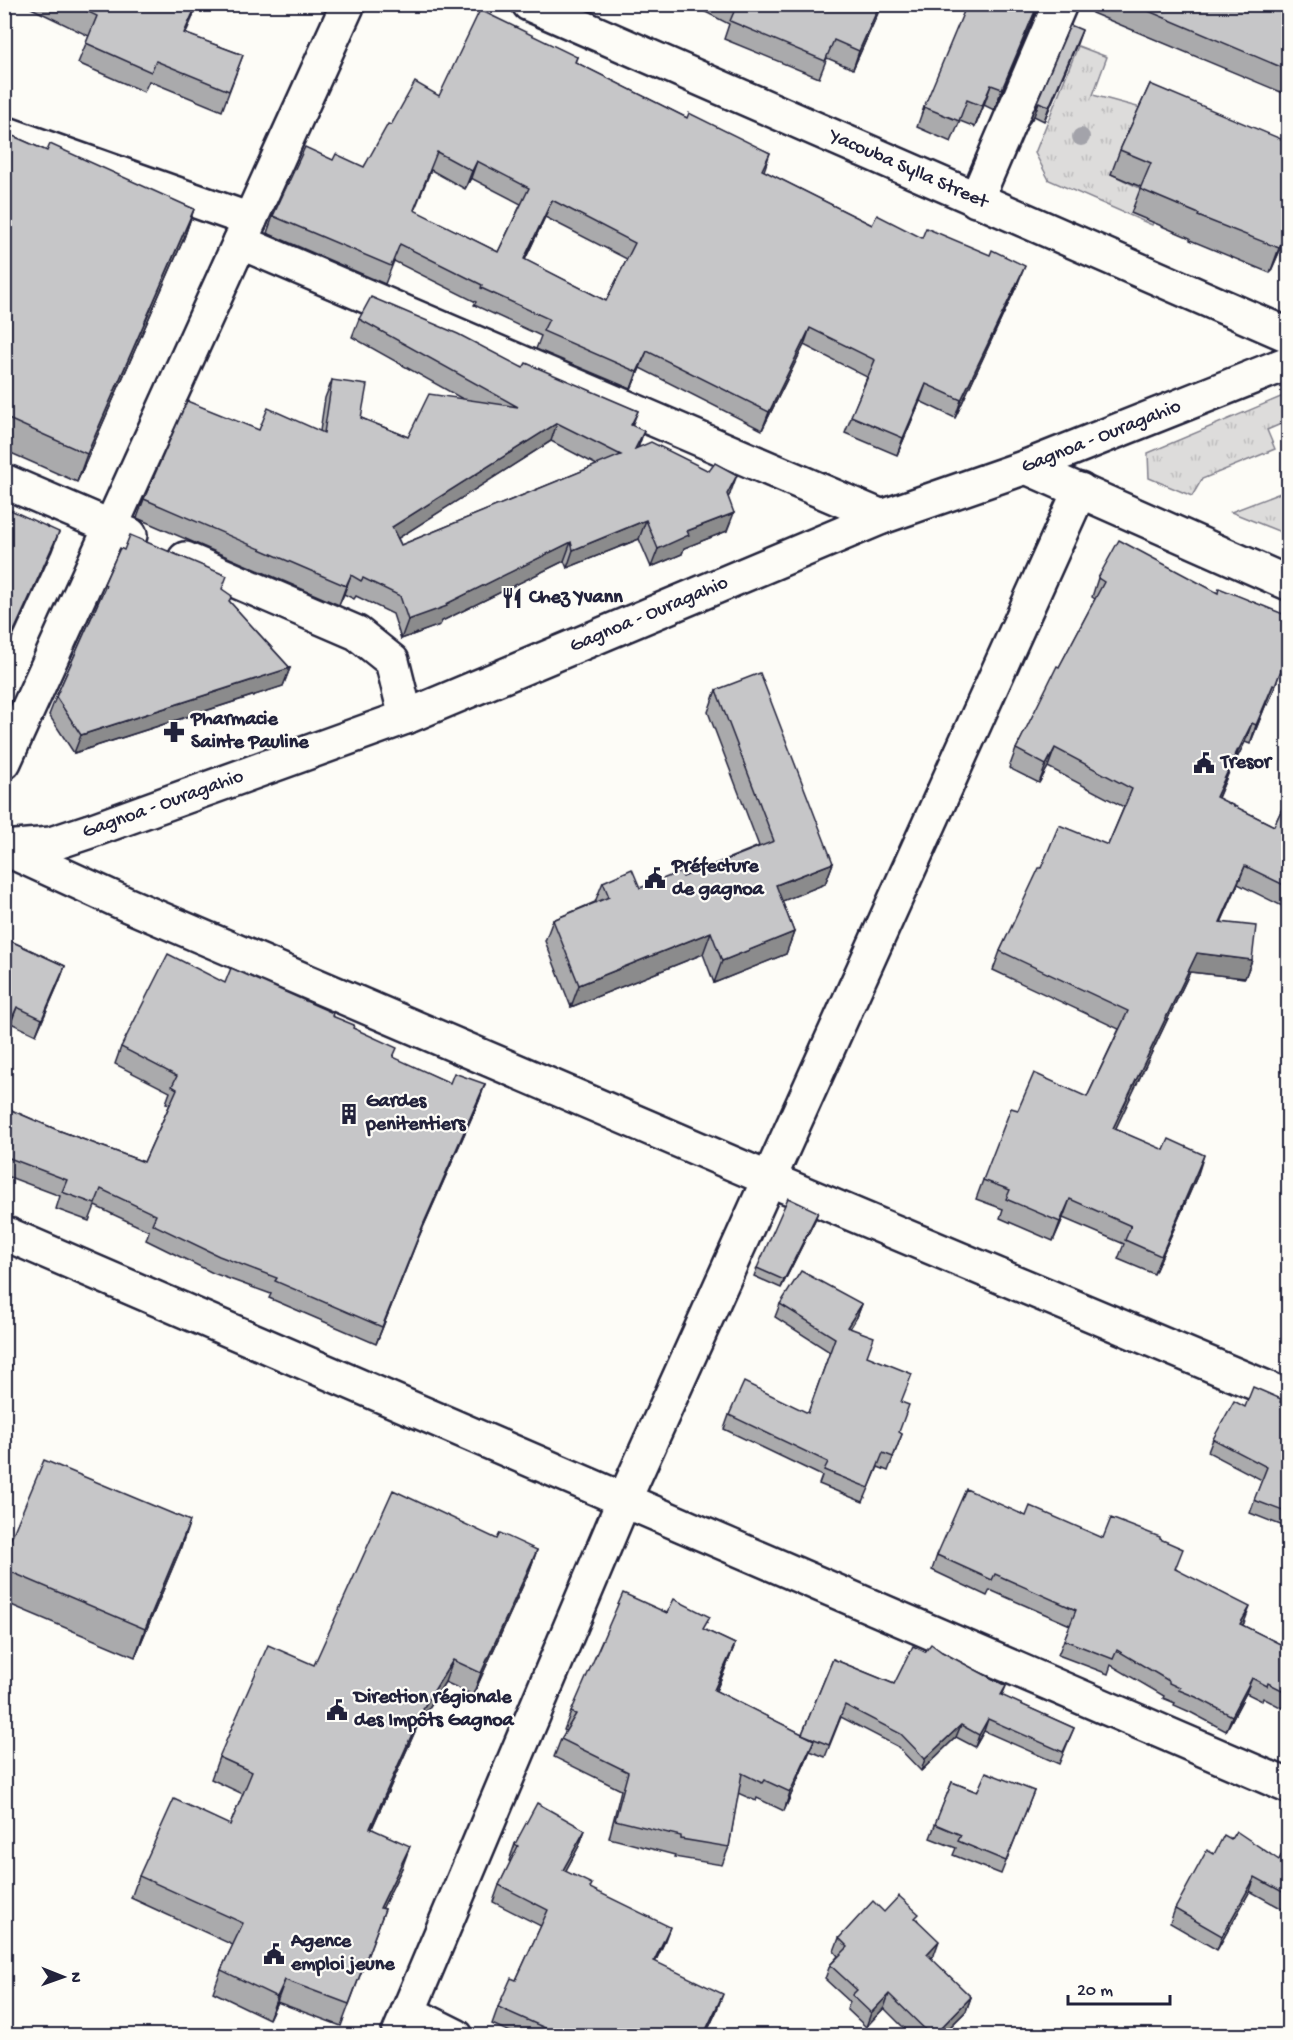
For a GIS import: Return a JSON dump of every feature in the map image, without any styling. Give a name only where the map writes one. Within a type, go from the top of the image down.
[{"type":"street","points":[[4,762],[348,4]]},
{"type":"street","name":"Yacouba Sylla Street","points":[[529,4],[1288,335]]},
{"type":"street","points":[[976,200],[1060,4]]},
{"type":"street","points":[[4,133],[245,231],[882,517]]},
{"type":"street","name":"Gagnoa - Ouragahio","points":[[5,848],[51,844],[406,717],[882,517],[1026,467],[1288,363]]},
{"type":"street","points":[[1026,467],[1288,583]]},
{"type":"street","points":[[4,481],[357,633],[392,662],[406,717]]},
{"type":"street","points":[[456,2036],[403,2024],[624,1500],[1080,490]]},
{"type":"street","points":[[5,848],[128,905],[1288,1397]]},
{"type":"street","points":[[4,1233],[1288,1786]]},
{"type":"green space","points":[[1078,46],[1107,57],[1093,95],[1141,108],[1111,174],[1164,200],[1152,225],[1049,180],[1035,153]]},
{"type":"green space","points":[[1288,394],[1288,421],[1267,430],[1275,449],[1202,479],[1192,496],[1149,478],[1148,453]]},
{"type":"green space","points":[[1288,490],[1288,535],[1231,512]]},
{"type":"building","points":[[72,4],[197,4],[184,33],[243,55],[229,91],[156,61],[151,72],[86,43],[97,16]]},
{"type":"building","points":[[732,4],[880,4],[859,51],[834,40],[825,61],[730,21],[736,7]]},
{"type":"building","points":[[967,4],[1038,4],[1002,89],[991,85],[982,106],[967,100],[959,121],[924,107]]},
{"type":"building","points":[[1132,4],[1288,4],[1288,70]]},
{"type":"building","points":[[480,10],[577,57],[575,62],[687,118],[689,113],[770,153],[762,170],[872,225],[877,215],[922,238],[926,228],[990,255],[992,250],[1025,266],[961,400],[926,384],[903,438],[851,416],[875,360],[810,328],[769,412],[647,351],[637,372],[543,331],[549,319],[481,288],[482,285],[400,244],[391,266],[273,216],[305,147],[333,160],[336,154],[364,167],[415,82],[439,96]],"holes":[[[437,152],[472,171],[477,161],[529,188],[498,252],[414,210]],[[552,200],[635,243],[606,301],[524,259]]]},
{"type":"building","points":[[1070,25],[1082,30],[1049,107],[1039,102],[1034,109]]},
{"type":"building","points":[[1150,84],[1288,142],[1288,227],[1279,248],[1198,216],[1199,214],[1140,189],[1151,163],[1120,150]]},
{"type":"building","points":[[4,132],[47,151],[50,144],[194,209],[87,454],[4,417]]},
{"type":"building","points":[[371,297],[458,334],[523,368],[526,363],[638,411],[631,425],[644,431],[635,449],[651,442],[709,471],[715,463],[737,475],[727,494],[734,513],[687,531],[689,535],[658,549],[646,520],[573,550],[571,542],[446,604],[447,606],[408,620],[400,596],[363,578],[361,581],[351,575],[346,586],[144,499],[187,401],[259,430],[268,408],[324,433],[332,380],[367,385],[361,418],[408,437],[429,394],[518,407],[359,319]],"holes":[[[557,423],[621,455],[401,545],[392,527]]]},
{"type":"building","points":[[4,507],[59,532],[4,653]]},
{"type":"building","points":[[130,535],[227,576],[222,589],[232,596],[229,601],[290,668],[81,735],[56,697],[120,548],[124,550]]},
{"type":"building","points":[[1119,540],[1218,593],[1219,588],[1288,616],[1288,651],[1275,686],[1273,685],[1256,725],[1252,723],[1238,749],[1216,797],[1274,826],[1288,796],[1288,887],[1245,866],[1220,922],[1256,926],[1252,960],[1197,953],[1113,1128],[1164,1150],[1169,1139],[1204,1155],[1161,1256],[1125,1240],[1131,1226],[1070,1199],[1060,1222],[1006,1199],[1010,1190],[983,1180],[1011,1108],[1018,1110],[1034,1073],[1087,1097],[1128,1011],[1000,951],[1041,868],[1059,825],[1108,845],[1132,789],[1055,748],[1046,765],[1016,749],[1057,666],[1059,667],[1104,582],[1098,578]]},
{"type":"building","points":[[760,673],[833,863],[776,885],[794,932],[722,961],[711,932],[579,985],[553,920],[609,897],[603,882],[632,869],[640,888],[680,872],[683,877],[774,841],[716,690]]},
{"type":"building","points":[[4,938],[65,966],[42,1019],[17,1007],[4,1035]]},
{"type":"building","points":[[168,954],[225,983],[231,968],[333,1013],[332,1016],[354,1025],[353,1028],[397,1048],[393,1057],[450,1083],[454,1073],[485,1084],[423,1225],[382,1327],[275,1281],[277,1278],[219,1256],[152,1224],[156,1215],[101,1189],[95,1204],[62,1192],[67,1180],[4,1156],[4,1107],[55,1129],[144,1162],[177,1089],[172,1086],[177,1076],[121,1047]]},
{"type":"building","points":[[788,1198],[818,1212],[784,1280],[757,1268]]},
{"type":"building","points":[[801,1271],[862,1304],[847,1327],[874,1337],[867,1356],[912,1374],[901,1402],[909,1405],[899,1432],[902,1434],[893,1457],[883,1453],[869,1488],[824,1470],[828,1462],[729,1415],[744,1382],[808,1413],[835,1338],[780,1304]]},
{"type":"building","points":[[4,1363],[11,1366],[4,1382]]},
{"type":"building","points":[[1253,1387],[1281,1399],[1280,1402],[1288,1406],[1288,1513],[1254,1500],[1267,1467],[1213,1439],[1234,1401],[1245,1407]]},
{"type":"building","points":[[44,1460],[190,1521],[145,1629],[4,1569],[4,1555]]},
{"type":"building","points":[[966,1489],[1026,1516],[1030,1506],[1103,1538],[1111,1518],[1160,1537],[1183,1549],[1175,1569],[1250,1607],[1240,1624],[1288,1648],[1288,1693],[1252,1678],[1232,1716],[1179,1690],[1180,1688],[1117,1650],[1113,1659],[1064,1640],[1076,1610],[995,1574],[992,1580],[937,1555]]},
{"type":"building","points":[[393,1490],[497,1539],[500,1533],[537,1550],[481,1673],[453,1660],[425,1705],[370,1828],[410,1846],[380,1908],[385,1909],[349,2004],[285,1980],[277,1997],[221,1970],[243,1923],[139,1876],[174,1799],[230,1825],[252,1772],[219,1757],[268,1645],[314,1665]]},
{"type":"building","points":[[623,1593],[667,1613],[674,1599],[710,1617],[703,1629],[735,1644],[714,1690],[814,1740],[790,1792],[764,1780],[762,1783],[742,1773],[729,1847],[681,1839],[681,1836],[615,1820],[628,1772],[561,1739],[576,1714],[571,1712]]},
{"type":"building","points":[[931,1644],[1006,1686],[1001,1695],[1074,1728],[1063,1752],[988,1719],[979,1735],[961,1725],[925,1759],[901,1734],[845,1705],[829,1745],[802,1734],[833,1659],[894,1684],[913,1646],[925,1652]]},
{"type":"building","points":[[986,1772],[1034,1791],[1006,1861],[958,1841],[961,1835],[935,1824],[952,1782],[977,1792]]},
{"type":"building","points":[[537,1803],[585,1830],[563,1870],[592,1884],[590,1888],[670,1927],[654,1961],[723,1994],[703,2036],[563,2036],[498,2007],[511,1978],[516,1980],[548,1910],[499,1885],[518,1846],[515,1844]]},
{"type":"building","points":[[1236,1831],[1279,1860],[1288,1841],[1288,1895],[1255,1877],[1222,1936],[1175,1909],[1207,1850],[1214,1854],[1224,1835],[1231,1839]]},
{"type":"building","points":[[899,1896],[919,1914],[915,1918],[939,1941],[927,1954],[971,1997],[933,2036],[889,1994],[871,2013],[852,1995],[857,1990],[830,1965],[848,1947],[839,1938],[873,1901],[884,1912]]},
{"type":"place","name":"Chez Yvann","points":[[512,598]]},
{"type":"place","name":"Pharmacie Sainte Pauline","points":[[174,732]]},
{"type":"place","name":"Tresor","points":[[1204,763]]},
{"type":"place","name":"Préfecture de gagnoa","points":[[655,878]]},
{"type":"place","name":"Gardes penitentiers","points":[[349,1114]]},
{"type":"place","name":"Direction régionale des Impôts Gagnoa","points":[[337,1710]]},
{"type":"place","name":"Agence emploi jeune","points":[[274,1954]]}]
